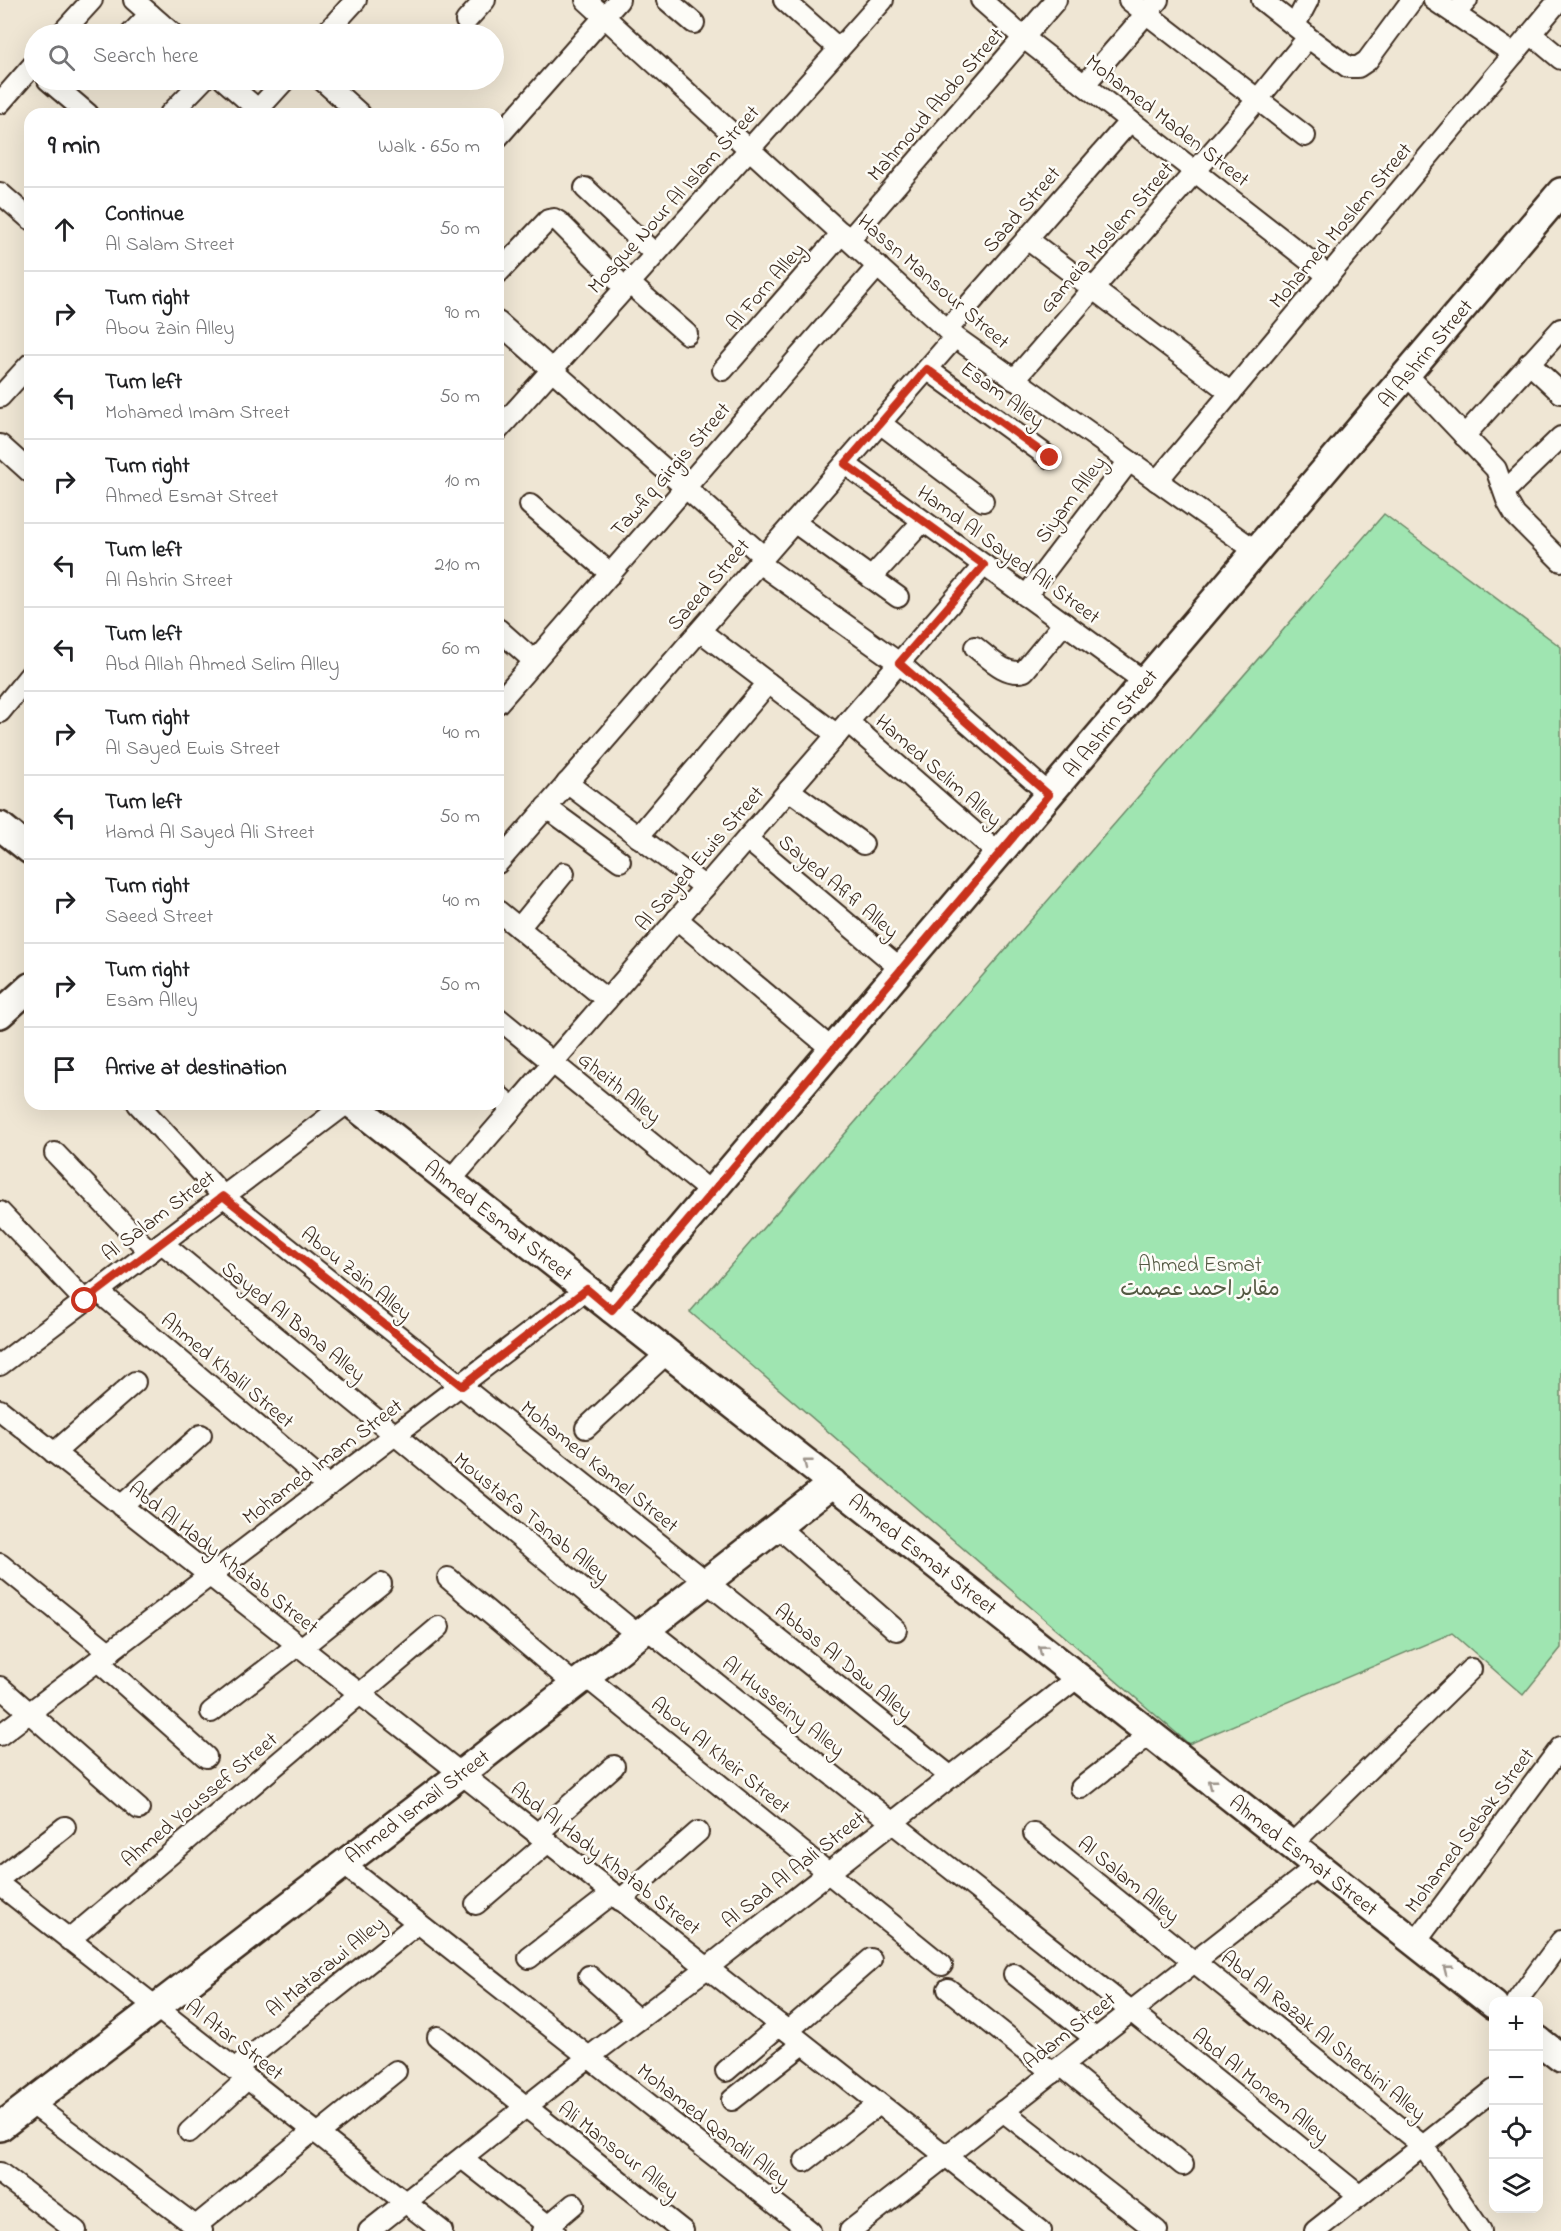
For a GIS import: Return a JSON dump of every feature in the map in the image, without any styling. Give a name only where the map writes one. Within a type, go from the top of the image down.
[{"type":"main road","name":"Al Ashrin Street","points":[[612,1310],[1256,551],[1557,205]]},
{"type":"main road","points":[[0,826],[24,845]]},
{"type":"main road","points":[[0,1014],[24,992]]},
{"type":"main road","name":"Ahmed Esmat Street","points":[[360,1110],[1489,2001]]},
{"type":"main road","name":"Ahmed Ismail Street","points":[[0,2127],[461,1774],[833,1484]]},
{"type":"street","points":[[70,24],[92,0]]},
{"type":"street","points":[[134,0],[162,24]]},
{"type":"street","points":[[334,24],[356,0]]},
{"type":"street","points":[[466,21],[485,0]]},
{"type":"street","name":"Hassn Mansour Street","points":[[586,0],[951,333],[1256,551]]},
{"type":"street","points":[[504,130],[619,0]]},
{"type":"street","points":[[667,0],[694,23]]},
{"type":"street","points":[[784,0],[839,49]]},
{"type":"street","name":"Mosque Nour Al Islam Street","points":[[504,422],[883,0]]},
{"type":"street","name":"Mohamed Maden Street","points":[[981,0],[1024,38],[1329,276]]},
{"type":"street","name":"Mahmoud Abdo Street","points":[[846,237],[1056,0]]},
{"type":"street","points":[[1129,0],[1153,7],[1258,99],[1305,136]]},
{"type":"street","points":[[1262,0],[1348,67],[1358,68],[1366,61],[1412,0]]},
{"type":"street","name":"Gameia Moslem Street","points":[[1014,380],[1258,99],[1306,40],[1300,31],[1308,0]]},
{"type":"street","points":[[1434,0],[1461,7],[1514,54]]},
{"type":"street","name":"Mohamed Moslem Street","points":[[1157,481],[1559,0]]},
{"type":"street","points":[[1084,85],[1153,7]]},
{"type":"street","points":[[140,24],[150,14]]},
{"type":"street","points":[[1531,34],[1561,59]]},
{"type":"street","points":[[0,103],[24,77]]},
{"type":"street","points":[[60,90],[81,108]]},
{"type":"street","points":[[176,108],[193,90]]},
{"type":"street","points":[[235,90],[254,108]]},
{"type":"street","points":[[261,108],[277,90]]},
{"type":"street","points":[[333,90],[353,108]]},
{"type":"street","name":"Saad Street","points":[[951,333],[1027,239],[1130,121]]},
{"type":"street","points":[[585,188],[655,254]]},
{"type":"street","points":[[0,193],[24,211]]},
{"type":"street","points":[[504,267],[548,220],[554,219],[627,286],[687,334]]},
{"type":"street","name":"Al Forn Alley","points":[[723,370],[846,237]]},
{"type":"street","points":[[1027,239],[1231,393]]},
{"type":"street","name":"Tawfiq Girgis Street","points":[[504,697],[878,266]]},
{"type":"street","points":[[1464,436],[1561,329]]},
{"type":"street","points":[[504,333],[552,369],[686,487],[761,560],[899,663],[1049,795]]},
{"type":"street","name":"Saeed Street","points":[[504,856],[927,369],[951,333]]},
{"type":"street","points":[[1529,363],[1561,393]]},
{"type":"street","name":"Esam Alley","points":[[927,369],[1050,458]]},
{"type":"street","points":[[0,397],[24,371]]},
{"type":"street","points":[[1407,375],[1496,470],[1515,515],[1561,561]]},
{"type":"street","points":[[880,423],[983,501]]},
{"type":"street","points":[[1505,491],[1561,437]]},
{"type":"street","points":[[0,445],[24,467]]},
{"type":"street","name":"Siyam Alley","points":[[1026,596],[1129,461]]},
{"type":"street","name":"Hamd Al Sayed Ali Street","points":[[845,464],[1145,682]]},
{"type":"street","points":[[530,505],[611,574]]},
{"type":"street","points":[[872,578],[923,521]]},
{"type":"street","points":[[794,522],[898,597]]},
{"type":"street","name":"Al Sayed Ewis Street","points":[[450,1181],[984,565]]},
{"type":"street","points":[[975,647],[1008,671],[1018,673],[1024,671],[1064,623]]},
{"type":"street","name":"Hamed Selim Alley","points":[[700,631],[768,683],[842,729],[999,854]]},
{"type":"street","points":[[504,634],[534,662]]},
{"type":"street","points":[[0,712],[24,682]]},
{"type":"street","points":[[638,837],[768,683]]},
{"type":"street","points":[[567,783],[705,887]]},
{"type":"street","points":[[789,790],[863,844]]},
{"type":"street","points":[[546,807],[620,861]]},
{"type":"street","name":"Sayed Afifi Alley","points":[[747,838],[901,969]]},
{"type":"street","points":[[519,928],[564,873]]},
{"type":"street","points":[[504,916],[607,1000]]},
{"type":"street","points":[[677,919],[833,1050]]},
{"type":"street","name":"Gheith Alley","points":[[504,1023],[712,1193]]},
{"type":"street","points":[[504,1100],[513,1108]]},
{"type":"street","name":"Abou Zain Alley","points":[[144,1110],[223,1196],[462,1386]]},
{"type":"street","name":"Al Salam Street","points":[[0,1365],[338,1110]]},
{"type":"street","name":"Sayed Al Bana Alley","points":[[55,1153],[156,1248],[396,1435]]},
{"type":"street","name":"Ahmed Khalil Street","points":[[0,1212],[91,1296],[328,1486]]},
{"type":"street","name":"Mohamed Imam Street","points":[[0,1735],[587,1289]]},
{"type":"street","points":[[586,1428],[668,1353]]},
{"type":"street","points":[[54,1453],[135,1382]]},
{"type":"street","name":"Mohamed Kamel Street","points":[[462,1386],[707,1582]]},
{"type":"street","name":"Abd Al Hady Khatab Street","points":[[0,1410],[1041,2231]]},
{"type":"street","points":[[121,1506],[201,1435]]},
{"type":"street","name":"Moustafa Tanab Alley","points":[[396,1435],[642,1632]]},
{"type":"street","points":[[778,1527],[896,1630]]},
{"type":"street","points":[[0,1564],[104,1657],[206,1757]]},
{"type":"street","name":"Abou Al Kheir Street","points":[[448,1578],[827,1872],[942,1965]]},
{"type":"street","name":"Abbas Al Daw Alley","points":[[707,1582],[951,1777]]},
{"type":"street","points":[[211,1712],[381,1584]]},
{"type":"street","name":"Ahmed Youssef Street","points":[[69,1940],[439,1627]]},
{"type":"street","name":"Al Husseiny Alley","points":[[642,1632],[891,1822],[1131,2011]]},
{"type":"street","points":[[1291,1845],[1471,1669]]},
{"type":"street","name":"Al Sad Al Aali Street","points":[[369,2231],[588,2057],[707,1968],[1078,1677]]},
{"type":"street","points":[[0,1687],[139,1809]]},
{"type":"street","points":[[1081,1788],[1150,1734]]},
{"type":"street","name":"Mohamed Sebak Street","points":[[1414,1943],[1561,1746]]},
{"type":"street","points":[[476,1904],[614,1766]]},
{"type":"street","points":[[0,1878],[65,1827]]},
{"type":"street","points":[[529,1958],[617,1897],[698,1832]]},
{"type":"street","name":"Al Salam Alley","points":[[1034,1833],[1195,1962]]},
{"type":"street","name":"Mohamed Qandil Alley","points":[[342,1863],[810,2231]]},
{"type":"street","name":"Adam Street","points":[[850,2231],[1317,1866]]},
{"type":"street","name":"Al Atar Street","points":[[0,1885],[441,2231]]},
{"type":"street","name":"Al Matarawi Alley","points":[[189,2132],[241,2074],[418,1923]]},
{"type":"street","points":[[1519,1997],[1561,1941]]},
{"type":"street","points":[[726,2071],[871,1959]]},
{"type":"street","name":"Abd Al Razak Al Sherbini Alley","points":[[1195,1962],[1423,2146],[1481,2231]]},
{"type":"street","points":[[1014,1974],[1096,2039]]},
{"type":"street","points":[[589,1976],[638,2020]]},
{"type":"street","points":[[948,1989],[1183,2166]]},
{"type":"street","name":"Abd Al Monem Alley","points":[[1131,2011],[1360,2196]]},
{"type":"street","name":"Ali Mansour Alley","points":[[438,2037],[682,2231]]},
{"type":"street","points":[[732,2100],[803,2044]]},
{"type":"street","points":[[32,2103],[199,2229],[315,2133],[396,2071]]},
{"type":"street","points":[[1315,2231],[1489,2094]]},
{"type":"street","points":[[805,2161],[879,2104]]},
{"type":"street","points":[[1003,2111],[1157,2231]]},
{"type":"street","points":[[462,2158],[548,2229],[574,2204]]},
{"type":"street","points":[[0,2173],[76,2231]]},
{"type":"green space","name":"Ahmed Esmat مقابر احمد عصمت","points":[[1384,514],[1561,647],[1561,1648],[1523,1695],[1452,1633],[1189,1744],[690,1312]]},
{"type":"route","points":[[85,1301],[223,1196],[462,1386],[587,1289],[612,1310],[1049,795],[899,663],[984,565],[845,464],[927,369],[1050,458]]}]
